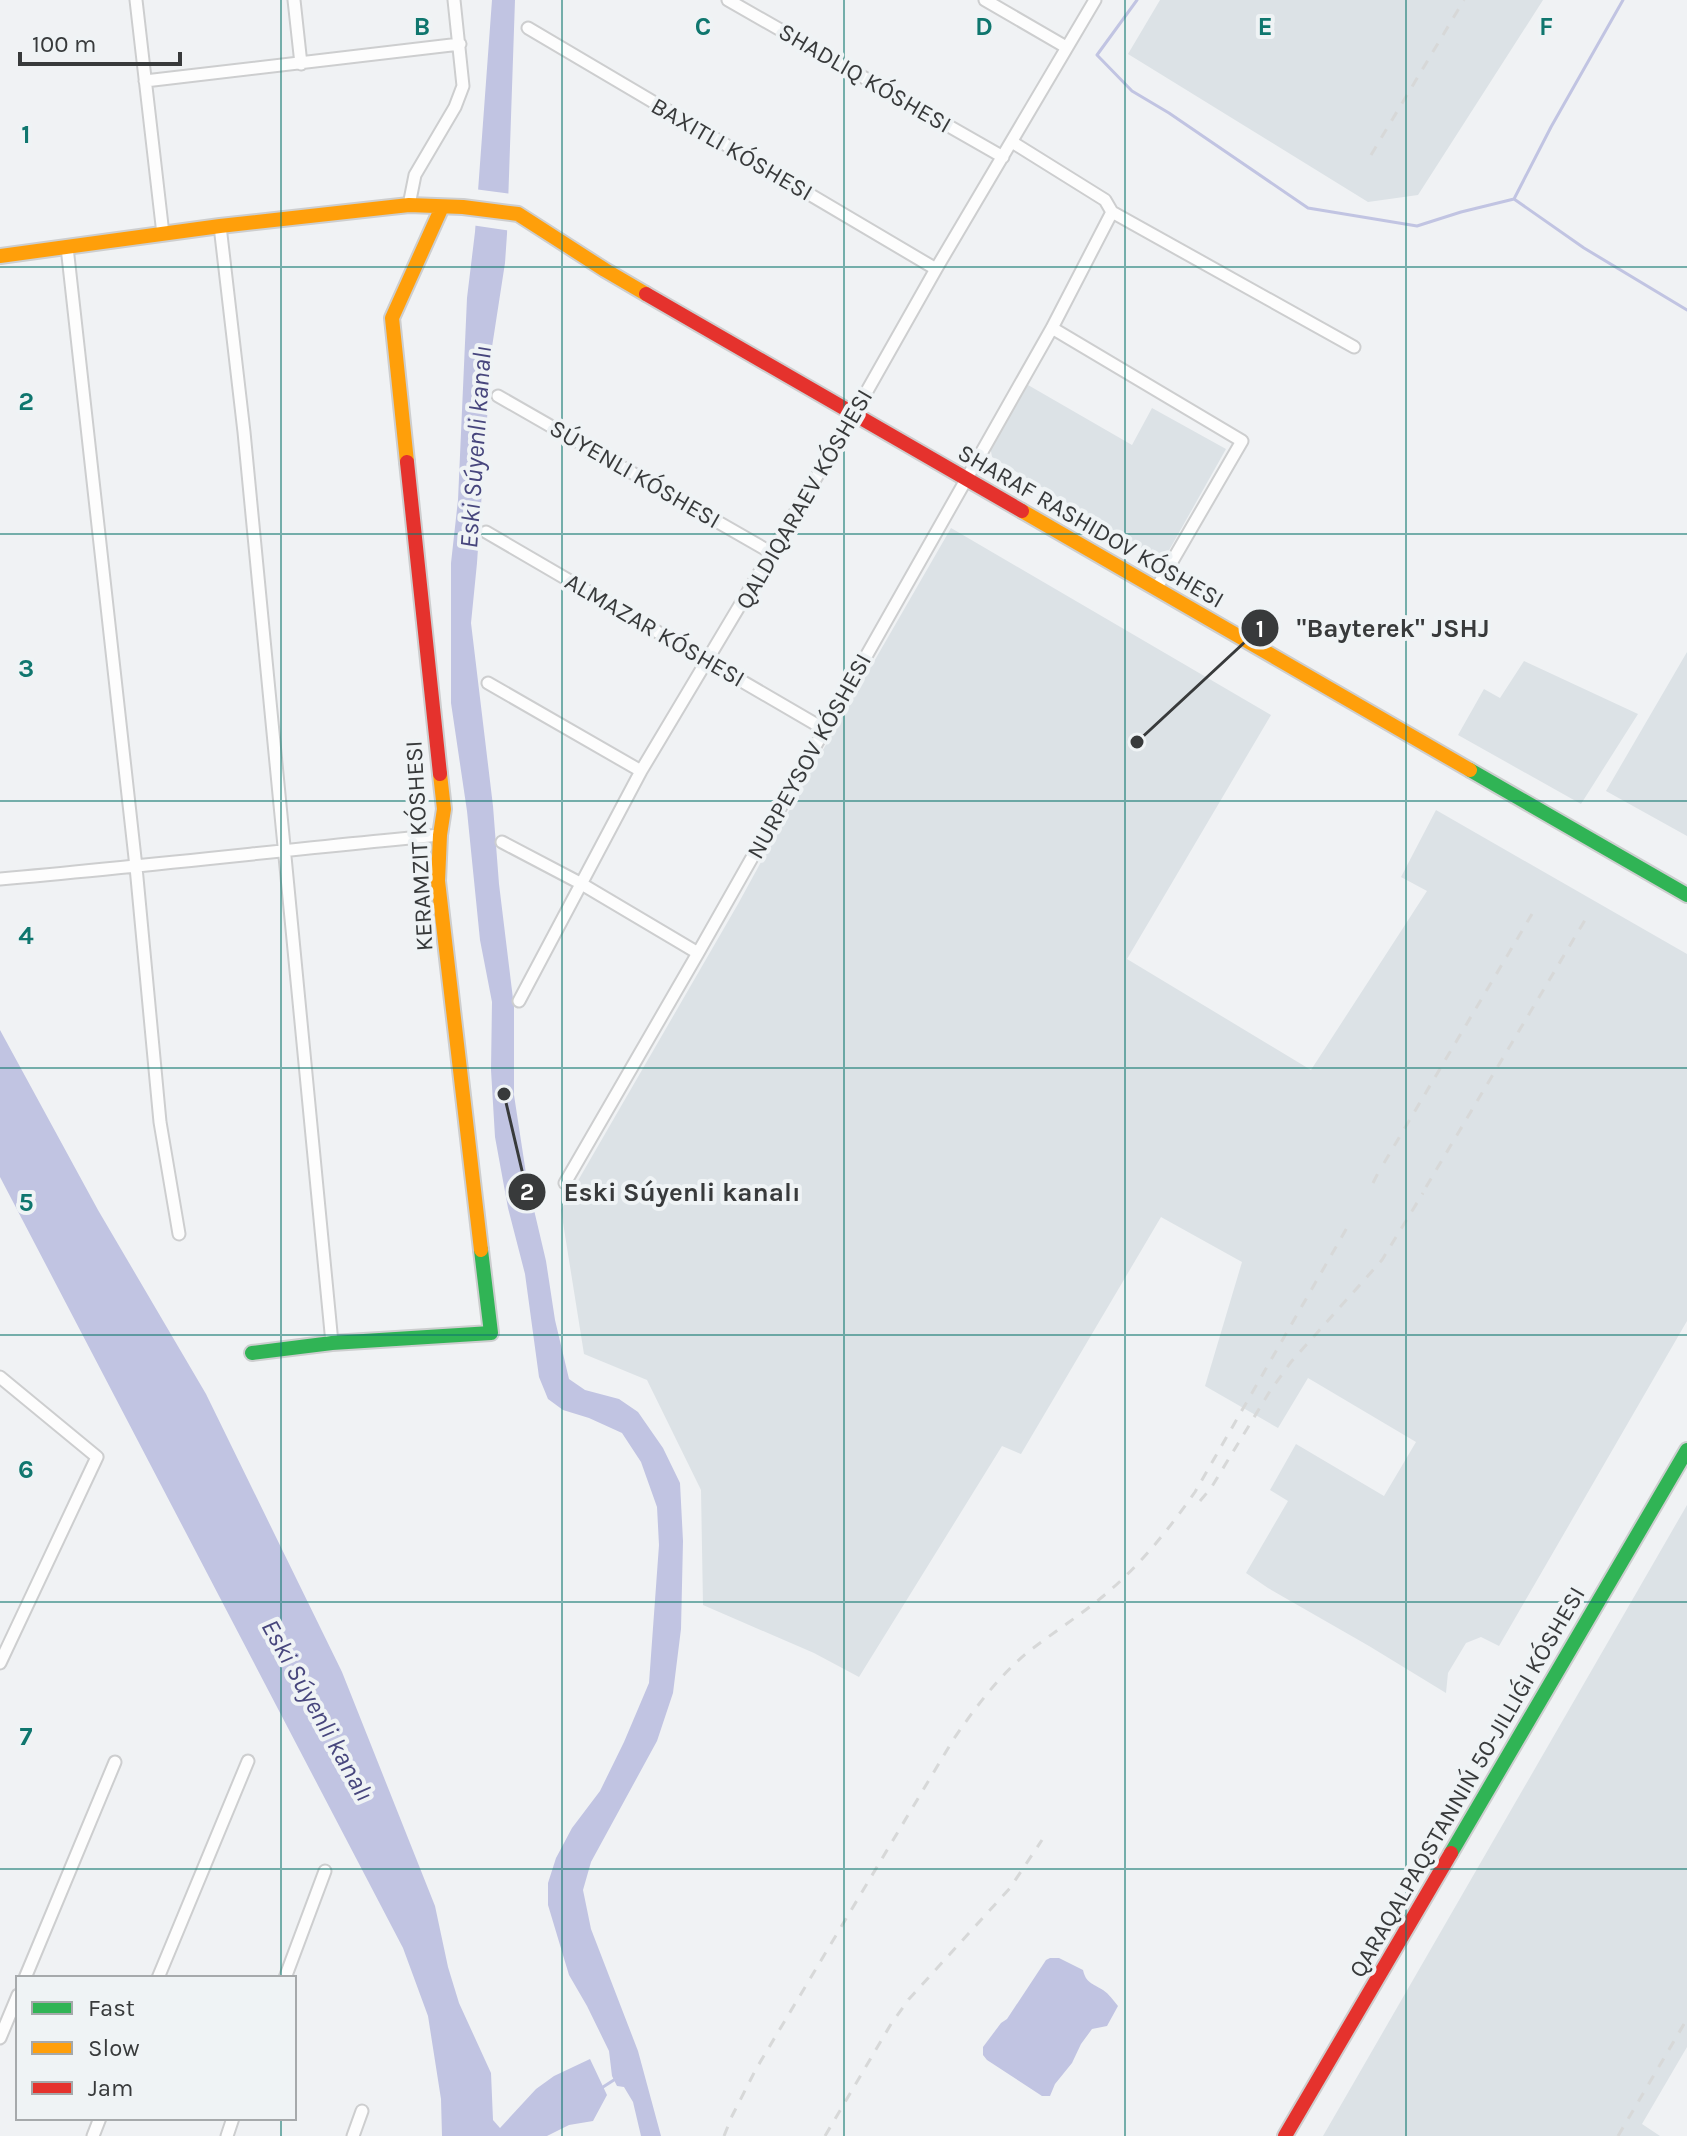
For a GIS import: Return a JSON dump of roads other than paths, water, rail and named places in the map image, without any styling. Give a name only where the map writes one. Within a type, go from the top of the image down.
[{"type":"street","points":[[136,0],[163,234]]},
{"type":"street","points":[[294,0],[301,64]]},
{"type":"street","points":[[409,205],[415,175],[455,107],[463,86],[454,0]]},
{"type":"street","points":[[728,0],[1003,157]]},
{"type":"street","points":[[985,0],[1066,47]]},
{"type":"street","points":[[519,1001],[641,771],[1095,0]]},
{"type":"street","points":[[528,28],[936,269]]},
{"type":"street","points":[[145,81],[460,44]]},
{"type":"street","points":[[1012,142],[1105,200],[1112,212],[1354,347]]},
{"type":"street","points":[[0,256],[220,226],[409,205],[442,207]]},
{"type":"street","name":"SHARAF RASHIDOV KÓSHESI","points":[[442,207],[518,214],[605,270],[1687,895]]},
{"type":"street","name":"KERAMZIT KÓSHESI","points":[[252,1353],[332,1343],[491,1333],[438,881],[444,809],[392,318],[442,207]]},
{"type":"street","name":"NURPEYSOV KÓSHESI","points":[[565,1183],[1052,328],[1112,212]]},
{"type":"street","points":[[220,226],[286,850],[332,1343]]},
{"type":"street","points":[[67,247],[136,867],[160,1122],[179,1234]]},
{"type":"street","points":[[1052,328],[1242,441],[1156,589]]},
{"type":"street","name":"SÚYENLI KÓSHESI","points":[[498,396],[772,553]]},
{"type":"street","name":"ALMAZAR KÓSHESI","points":[[486,532],[824,729]]},
{"type":"street","points":[[488,683],[641,771]]},
{"type":"street","points":[[0,879],[440,835]]},
{"type":"street","points":[[502,842],[580,883],[698,953]]},
{"type":"street","points":[[0,1377],[97,1457],[0,1663]]},
{"type":"street","points":[[1285,2136],[1687,1450]]},
{"type":"street","points":[[159,1976],[248,1761]]},
{"type":"street","points":[[26,1976],[115,1762]]},
{"type":"street","points":[[286,1976],[325,1871]]},
{"type":"street","points":[[0,2038],[16,2000]]},
{"type":"street","points":[[353,2136],[362,2111]]},
{"type":"water","points":[[492,0],[515,0],[505,263],[492,347],[471,623],[514,1007],[514,1095],[527,1180],[569,1379],[585,1390],[619,1399],[638,1412],[663,1448],[680,1483],[683,1541],[681,1629],[673,1693],[657,1741],[591,1862],[583,1890],[591,1929],[638,2051],[661,2136],[641,2136],[633,2102],[624,2087],[617,2086],[612,2076],[609,2051],[569,1975],[548,1905],[548,1883],[556,1858],[572,1828],[600,1791],[649,1683],[659,1545],[657,1507],[641,1462],[622,1433],[563,1410],[548,1399],[539,1377],[525,1274],[508,1208],[495,1137],[491,1070],[492,1002],[480,940],[467,811],[451,703],[451,563],[458,500],[467,298],[475,232]]},
{"type":"water","points":[[0,1030],[98,1210],[206,1394],[342,1672],[435,1906],[459,2003],[491,2073],[493,2120],[500,2128],[536,2089],[554,2076],[590,2059],[607,2095],[593,2121],[569,2125],[547,2136],[442,2136],[441,2099],[428,2016],[403,1948],[0,1177]]},
{"type":"water","points":[[1050,1958],[1059,1958],[1083,1970],[1088,1980],[1118,2006],[1107,2026],[1092,2029],[1050,2096],[1042,2096],[987,2060],[983,2047]]},
{"type":"waterway","points":[[1137,0],[1097,55],[1132,91],[1308,208],[1417,226],[1514,199],[1584,248],[1687,310]]},
{"type":"waterway","points":[[1514,199],[1623,0]]},
{"type":"waterway","points":[[603,2087],[617,2078]]},
{"type":"railway","points":[[1371,155],[1464,0]]},
{"type":"railway","points":[[1384,1163],[1532,914]]},
{"type":"railway","points":[[1426,1187],[1588,915]]},
{"type":"railway","points":[[1373,1183],[1380,1169]]},
{"type":"railway","points":[[1200,1501],[1270,1391],[1291,1362],[1382,1260],[1423,1193]]},
{"type":"railway","points":[[724,2136],[756,2069],[953,1740],[1007,1672],[1028,1652],[1119,1582],[1175,1519],[1195,1492],[1348,1226]]},
{"type":"railway","points":[[825,2136],[909,1999],[1010,1888],[1042,1840]]},
{"type":"railway","points":[[1618,2136],[1687,2019]]},
{"type":"place","name":"\"Bayterek\" JSHJ","points":[[1137,742]]},
{"type":"place","name":"Eski Súyenli kanalı","points":[[504,1094]]}]
